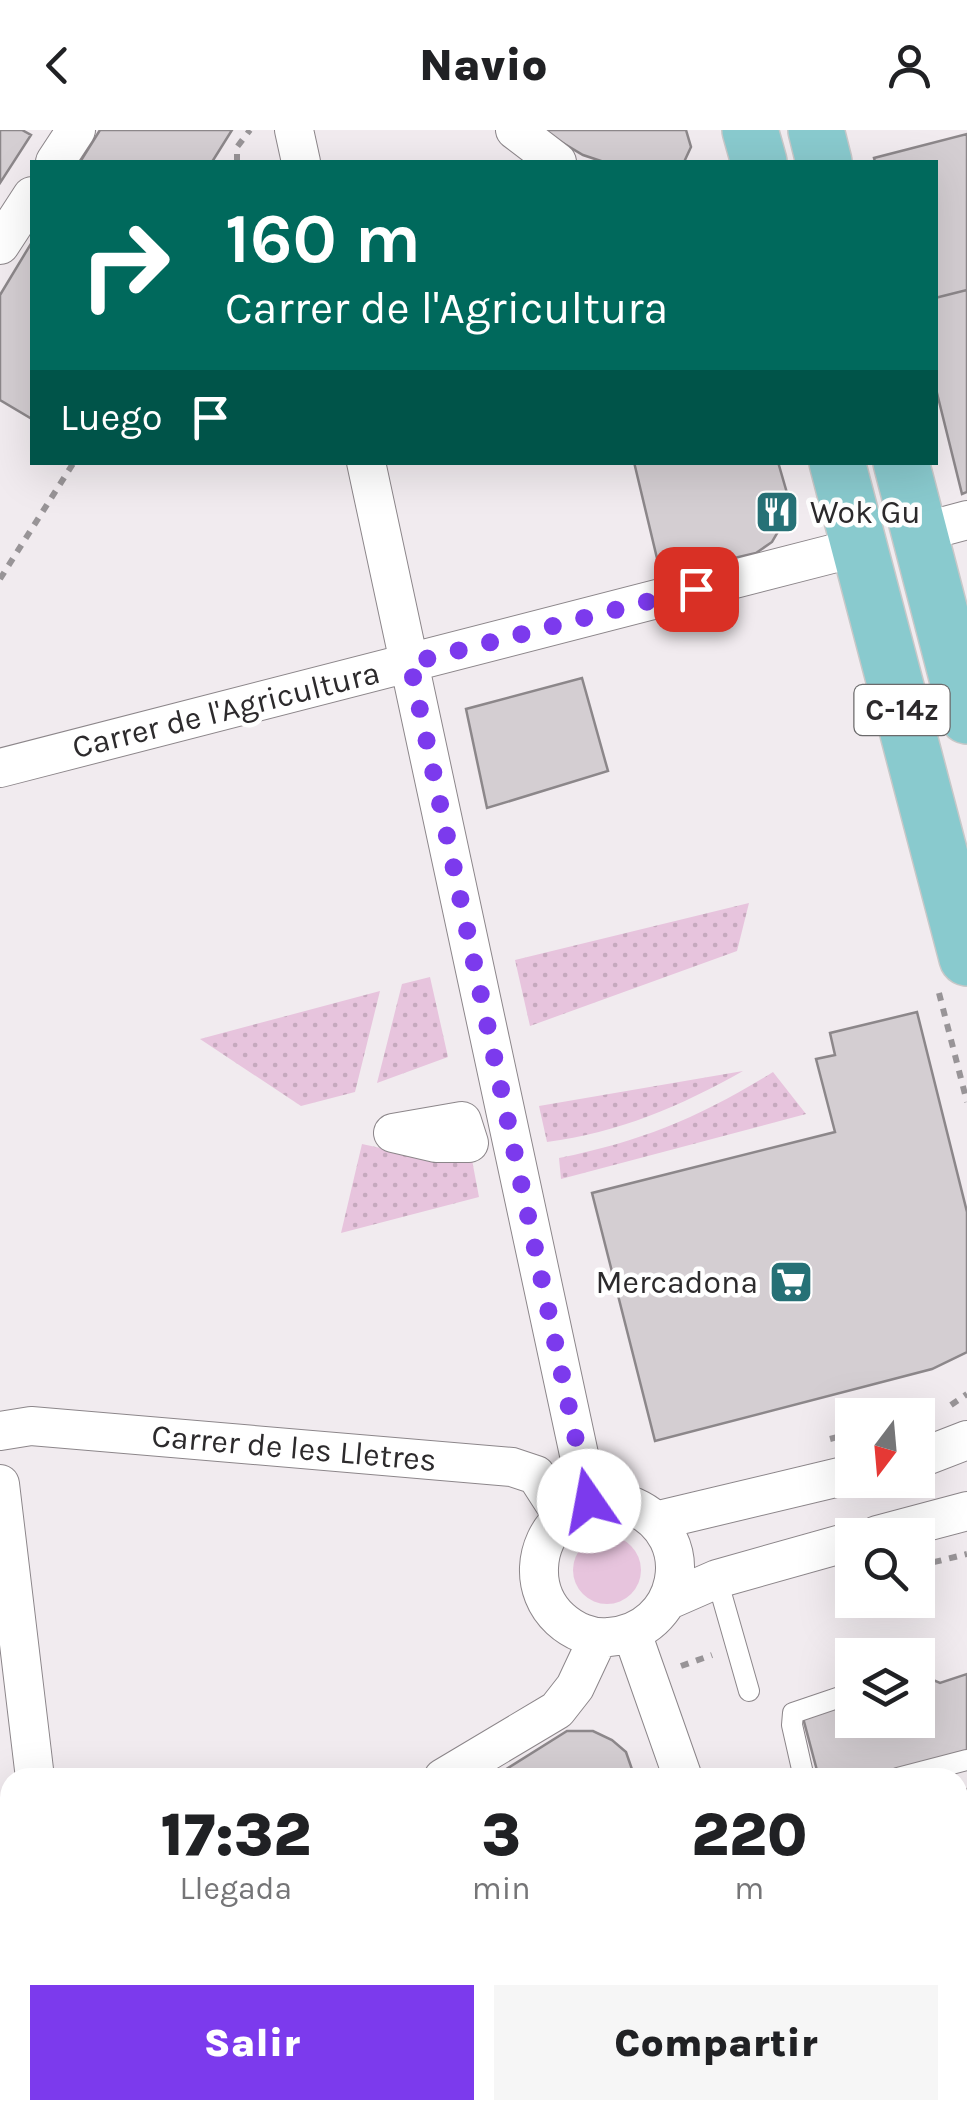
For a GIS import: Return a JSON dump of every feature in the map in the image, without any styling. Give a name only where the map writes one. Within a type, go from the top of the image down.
[{"type":"main road","points":[[750,130],[758,160]]},
{"type":"main road","points":[[816,130],[824,160]]},
{"type":"main road","name":"C-14z","points":[[837,465],[849,550],[967,958]]},
{"type":"main road","name":"C-14z","points":[[903,465],[943,527],[967,716]]},
{"type":"street","points":[[56,160],[76,130]]},
{"type":"street","points":[[294,130],[301,160]]},
{"type":"street","points":[[514,130],[554,160]]},
{"type":"street","points":[[724,130],[732,160]]},
{"type":"street","points":[[0,245],[30,199]]},
{"type":"street","points":[[367,465],[410,663],[576,1509]]},
{"type":"street","points":[[815,465],[849,550]]},
{"type":"street","name":"Carrer de l'Agricultura","points":[[0,768],[849,550]]},
{"type":"street","name":"Carrer de les Lletres","points":[[0,1431],[32,1426],[512,1466],[536,1475],[576,1509]]},
{"type":"street","points":[[935,1454],[967,1440]]},
{"type":"street","points":[[655,1521],[835,1478]]},
{"type":"street","points":[[0,1484],[35,1768]]},
{"type":"street","points":[[460,1768],[556,1710],[615,1636],[656,1618],[669,1600],[675,1580],[674,1558],[665,1534],[655,1521],[627,1504],[576,1509],[545,1540],[538,1564],[540,1586],[549,1608],[562,1622],[581,1633],[615,1636],[648,1677],[680,1768]]},
{"type":"street","points":[[935,1520],[967,1511]]},
{"type":"street","points":[[669,1600],[717,1579],[835,1547]]},
{"type":"lane","points":[[717,1579],[749,1691]]},
{"type":"lane","points":[[802,1768],[793,1713],[835,1699]]},
{"type":"lane","points":[[936,1768],[967,1760]]},
{"type":"path","points":[[237,160],[237,147],[250,130]]},
{"type":"path","points":[[0,579],[72,465]]},
{"type":"path","points":[[935,1562],[967,1554]]},
{"type":"path","points":[[648,1677],[736,1647]]},
{"type":"shaded area","points":[[749,903],[737,951],[530,1026],[515,960]]},
{"type":"shaded area","points":[[430,977],[448,1057],[377,1083],[402,984]]},
{"type":"shaded area","points":[[380,991],[355,1092],[301,1106],[200,1039]]},
{"type":"shaded area","points":[[743,1071],[648,1116],[599,1132],[547,1142],[539,1106]]},
{"type":"shaded area","points":[[773,1072],[806,1114],[561,1179],[559,1158],[670,1126]]},
{"type":"shaded area","points":[[362,1144],[431,1159],[472,1160],[479,1197],[341,1233]]},
{"type":"shaded area","points":[[607,1536],[631,1546],[641,1570],[631,1594],[607,1604],[583,1594],[573,1570],[583,1546]]},
{"type":"building","points":[[0,130],[22,130],[31,135],[0,183]]},
{"type":"building","points":[[100,130],[232,130],[213,160],[81,160]]},
{"type":"building","points":[[541,130],[686,130],[691,147],[685,160],[598,160]]},
{"type":"building","points":[[967,134],[967,290],[938,297],[938,160],[874,158]]},
{"type":"building","points":[[30,245],[30,418],[0,400],[0,295]]},
{"type":"building","points":[[967,290],[967,492],[962,494],[938,397],[938,297]]},
{"type":"building","points":[[635,465],[779,465],[789,513],[772,542],[756,553],[661,575]]},
{"type":"building","points":[[582,678],[608,771],[487,808],[466,709]]},
{"type":"building","name":"Mercadona","points":[[917,1012],[967,1212],[967,1352],[932,1369],[655,1441],[592,1193],[835,1132],[816,1059],[835,1055],[830,1033]]},
{"type":"building","points":[[967,1674],[967,1753],[909,1768],[816,1768],[802,1714],[835,1705],[835,1738],[935,1738],[935,1681],[940,1683]]},
{"type":"building","points":[[567,1731],[593,1731],[626,1752],[632,1768],[508,1768]]},
{"type":"place","name":"Wok Gu","points":[[777,512]]},
{"type":"place","name":"Mercadona","points":[[791,1282]]},
{"type":"route","points":[[589,1501],[410,663],[696,589]]}]
